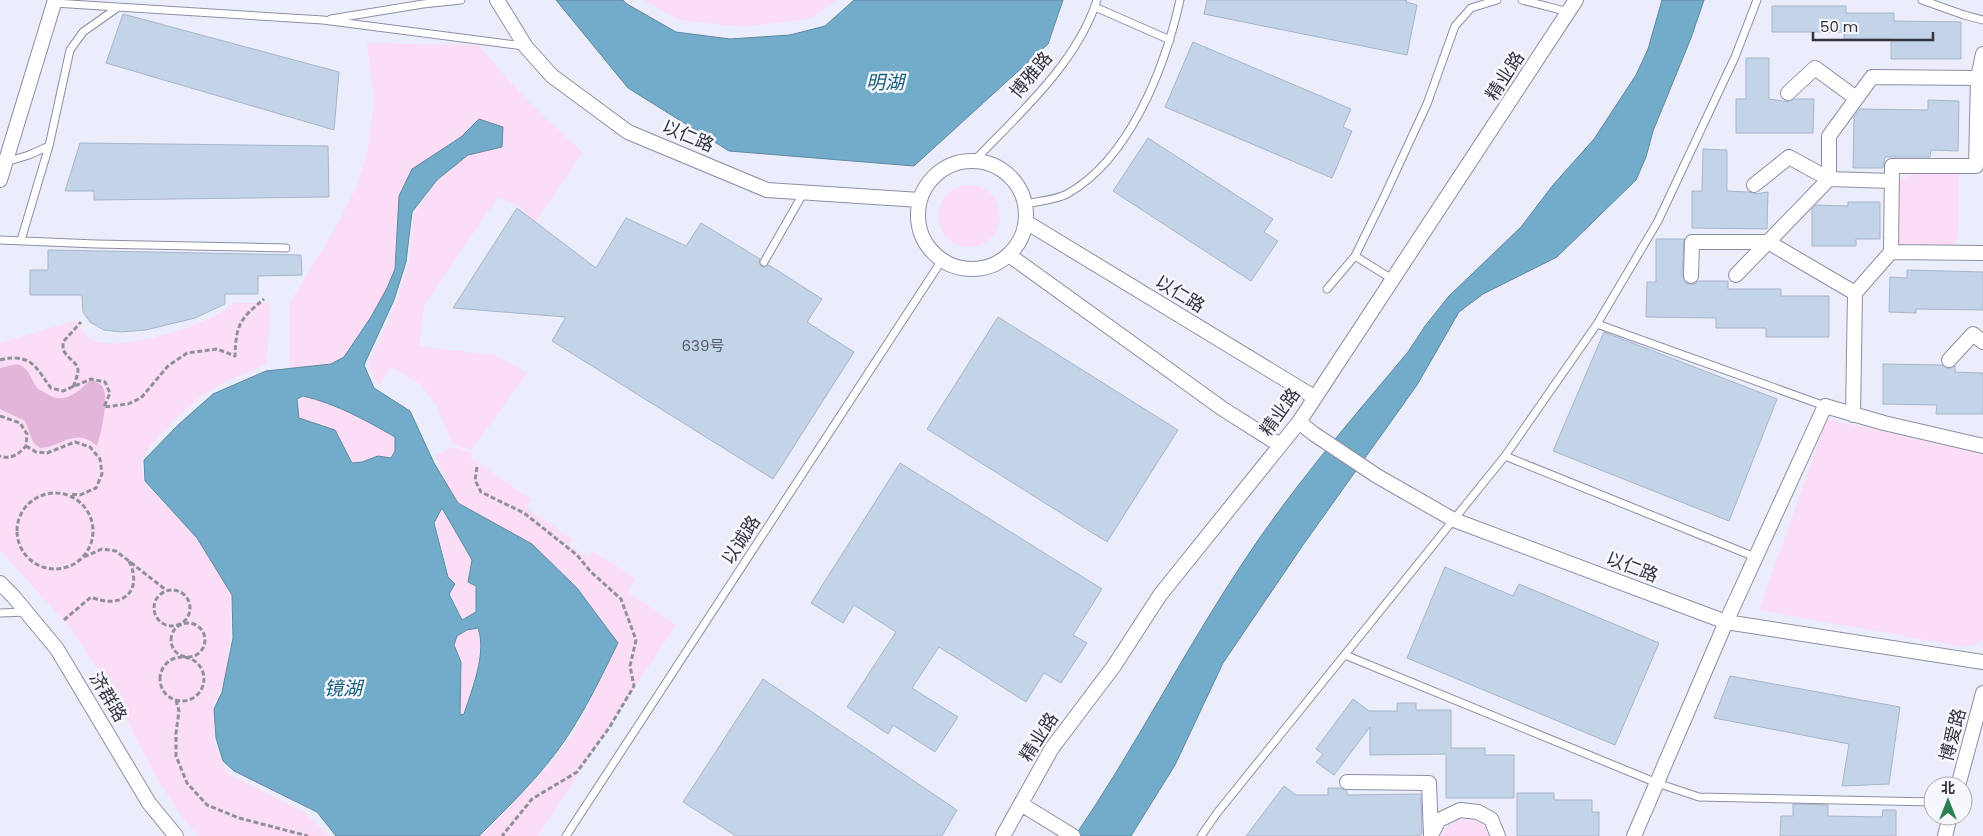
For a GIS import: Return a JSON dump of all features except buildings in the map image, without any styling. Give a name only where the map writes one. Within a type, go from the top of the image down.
[{"type":"street","name":"以仁路","points":[[497,0],[526,46],[552,76],[628,132],[767,190],[920,200]]},
{"type":"street","points":[[0,180],[55,2]]},
{"type":"street","name":"精业路","points":[[1004,836],[1052,748],[1114,666],[1160,595],[1299,422],[1573,6]]},
{"type":"street","points":[[1853,415],[1855,293],[1891,252],[1892,166],[1976,166],[1980,125],[1978,78],[1983,54]]},
{"type":"street","points":[[1788,93],[1815,68],[1856,98]]},
{"type":"street","points":[[1736,275],[1829,180],[1828,136],[1872,77],[1978,78]]},
{"type":"street","points":[[1754,185],[1789,157],[1829,180],[1892,181]]},
{"type":"street","points":[[974,161],[992,164],[1007,174],[1019,187],[1026,204],[1026,222],[1021,240],[1009,255],[994,264],[976,269],[958,268],[942,260],[929,248],[921,234],[918,217],[920,200],[928,184],[940,171],[956,163],[974,161]]},
{"type":"street","name":"以仁路","points":[[1026,222],[1314,397]]},
{"type":"street","points":[[1691,276],[1692,242],[1768,242],[1855,293]]},
{"type":"street","points":[[1891,252],[1983,253]]},
{"type":"street","points":[[1009,255],[1223,409],[1280,445]]},
{"type":"street","points":[[1949,360],[1973,334],[1983,342]]},
{"type":"street","points":[[1634,836],[1726,622],[1825,406],[1853,415],[1983,446]]},
{"type":"street","name":"以仁路","points":[[1299,422],[1377,476],[1454,520],[1726,622],[1983,662]]},
{"type":"street","name":"济群路","points":[[0,583],[57,649],[149,803],[176,836]]},
{"type":"street","name":"博爱路","points":[[1961,776],[1983,693]]},
{"type":"street","points":[[1347,782],[1429,783],[1431,836]]},
{"type":"street","points":[[1021,804],[1073,836]]},
{"type":"street","points":[[1431,836],[1439,820],[1460,810],[1478,812],[1491,819],[1498,836]]},
{"type":"lane","points":[[323,20],[423,4],[462,0]]},
{"type":"lane","points":[[1026,204],[1065,195],[1096,174],[1124,139],[1153,86],[1170,40],[1180,0]]},
{"type":"lane","points":[[1327,289],[1355,256],[1427,104],[1455,26],[1471,8],[1497,0]]},
{"type":"lane","points":[[1522,0],[1573,6]]},
{"type":"lane","points":[[1201,836],[1217,813],[1505,456],[1597,324],[1658,222],[1735,57],[1757,0]]},
{"type":"lane","points":[[1922,0],[1964,16],[1983,20]]},
{"type":"lane","points":[[55,2],[323,20],[526,46]]},
{"type":"lane","points":[[1096,4],[1170,40]]},
{"type":"lane","name":"博雅路","points":[[974,161],[1042,88],[1080,40],[1096,4]]},
{"type":"lane","points":[[21,240],[49,146],[70,50],[83,32],[118,7]]},
{"type":"lane","points":[[5,162],[29,155],[49,146]]},
{"type":"lane","points":[[764,262],[804,192]]},
{"type":"lane","points":[[0,240],[286,248]]},
{"type":"lane","points":[[1355,256],[1392,279]]},
{"type":"lane","name":"以诚路","points":[[566,836],[942,260]]},
{"type":"lane","points":[[1597,324],[1825,406]]},
{"type":"lane","points":[[1505,456],[1755,558]]},
{"type":"lane","points":[[0,613],[27,612]]},
{"type":"lane","points":[[1345,655],[1657,783],[1699,797],[1923,802]]},
{"type":"path","points":[[0,360],[6,358],[26,358],[37,366],[51,388],[63,391],[91,379],[105,382],[110,394],[104,407],[128,404],[141,398],[168,366],[188,353],[217,348],[235,356],[236,334],[244,316],[264,299]]},
{"type":"path","points":[[73,387],[79,373],[78,365],[63,350],[63,342],[81,322]]},
{"type":"path","points":[[0,416],[20,423],[27,434],[26,446],[19,455],[6,458],[0,456]]},
{"type":"path","points":[[26,446],[36,452],[47,453],[75,442],[90,447],[100,459],[102,474],[96,488],[80,495],[45,494],[33,499],[24,508],[18,520],[17,532],[20,545],[26,556],[36,564],[48,568],[61,569],[73,565],[83,557],[102,549],[116,550],[166,590]]},
{"type":"path","points":[[478,466],[475,480],[481,492],[524,513],[577,555],[591,572],[622,600],[636,640],[630,666],[634,686],[609,728],[577,772],[532,799],[502,836]]},
{"type":"path","points":[[57,494],[70,495],[80,501],[88,511],[93,522],[94,535],[90,547],[83,557]]},
{"type":"path","points":[[64,620],[91,597],[102,602],[114,602],[126,598],[131,590],[133,579],[133,569],[129,561]]},
{"type":"path","points":[[166,590],[156,597],[154,615],[162,624],[173,627],[179,626],[184,623],[195,624],[205,637],[203,648],[200,652],[190,657],[185,657],[170,660],[161,671],[160,686],[164,692],[176,700],[183,701],[196,695],[203,683],[202,669],[197,663],[185,657],[175,651],[171,640],[172,634],[179,626],[188,618],[190,607],[189,602],[182,593],[177,590],[166,590]]},
{"type":"path","points":[[176,700],[179,711],[176,733],[176,756],[186,783],[207,805],[239,818],[308,836]]},
{"type":"shaded area","points":[[0,0],[1983,0],[1983,836],[0,836]]},
{"type":"shaded area","points":[[644,0],[837,0],[809,19],[742,27],[679,20]]},
{"type":"shaded area","points":[[367,43],[479,45],[528,101],[583,152],[535,223],[519,206],[498,197],[424,306],[419,346],[498,356],[527,373],[471,451],[452,443],[436,405],[420,384],[391,367],[379,386],[368,365],[396,303],[409,261],[414,215],[435,182],[468,154],[502,147],[479,119],[461,137],[412,169],[399,196],[395,269],[371,317],[344,357],[331,364],[290,370],[289,304],[336,227],[357,186],[367,153],[374,102]]},
{"type":"shaded area","points":[[1919,172],[1957,172],[1959,175],[1958,236],[1951,251],[1896,257],[1896,184],[1902,179]]},
{"type":"shaded area","points":[[963,185],[975,185],[991,194],[998,204],[1000,216],[998,228],[991,238],[975,247],[963,247],[952,242],[943,233],[938,222],[938,210],[943,199],[952,190]]},
{"type":"shaded area","points":[[233,303],[270,303],[267,364],[227,381],[202,395],[177,417],[149,447],[142,462],[143,481],[197,538],[231,593],[230,639],[225,678],[213,706],[215,745],[227,773],[305,813],[329,836],[199,836],[184,820],[157,779],[108,684],[70,628],[0,550],[0,343],[77,320],[86,335],[94,341],[124,343],[188,327],[223,311]]},
{"type":"shaded area","points":[[17,364],[25,368],[37,388],[53,397],[65,398],[71,396],[91,379],[101,385],[104,391],[105,406],[97,446],[89,440],[75,438],[40,448],[33,442],[25,421],[0,409],[0,368]]},
{"type":"shaded area","points":[[303,396],[339,408],[396,438],[395,451],[391,458],[378,456],[362,462],[352,463],[335,430],[299,418],[297,399]]},
{"type":"shaded area","points":[[1827,419],[1983,454],[1983,639],[1977,644],[1965,647],[1759,610]]},
{"type":"shaded area","points":[[453,447],[473,453],[470,457],[531,499],[526,508],[573,539],[569,545],[588,558],[593,551],[635,578],[628,592],[676,625],[538,836],[479,836],[548,767],[579,724],[618,643],[532,544],[458,503],[447,485],[435,455]]},
{"type":"shaded area","points":[[442,510],[471,561],[468,582],[475,587],[475,612],[462,618],[451,593],[456,585],[449,576],[436,523]]},
{"type":"shaded area","points":[[477,629],[480,649],[479,660],[463,713],[460,714],[462,662],[455,645],[458,636]]},
{"type":"shaded area","points":[[1465,818],[1481,823],[1487,828],[1491,836],[1441,836],[1451,824]]},
{"type":"water","name":"明湖","points":[[556,0],[623,0],[676,32],[730,39],[790,35],[825,26],[854,0],[1063,0],[1048,44],[914,166],[729,151],[628,88]]},
{"type":"water","points":[[1662,0],[1704,0],[1636,180],[1557,257],[1483,294],[1459,312],[1417,385],[1303,545],[1223,663],[1175,765],[1131,836],[1075,836],[1118,769],[1220,598],[1280,509],[1408,352],[1425,326],[1449,296],[1521,227],[1553,185],[1594,139],[1636,75],[1648,49]]},
{"type":"water","name":"镜湖","points":[[479,119],[503,127],[502,147],[468,155],[437,180],[412,212],[406,262],[394,300],[364,365],[374,388],[410,411],[434,463],[458,503],[532,544],[577,588],[618,643],[589,700],[564,741],[528,786],[479,836],[336,836],[317,812],[234,771],[223,761],[216,738],[214,709],[222,692],[233,638],[232,595],[197,538],[145,481],[144,460],[178,425],[213,394],[266,371],[331,364],[344,357],[371,317],[395,269],[399,196],[412,169],[461,137]],"holes":[[[303,396],[339,408],[395,437],[395,451],[391,458],[378,456],[362,462],[352,463],[335,430],[299,418],[297,399]],[[442,508],[472,560],[468,582],[476,586],[476,612],[462,620],[449,594],[455,584],[448,577],[434,523]],[[478,628],[481,648],[480,660],[464,714],[460,715],[461,662],[454,645],[457,636],[467,630]]]}]
